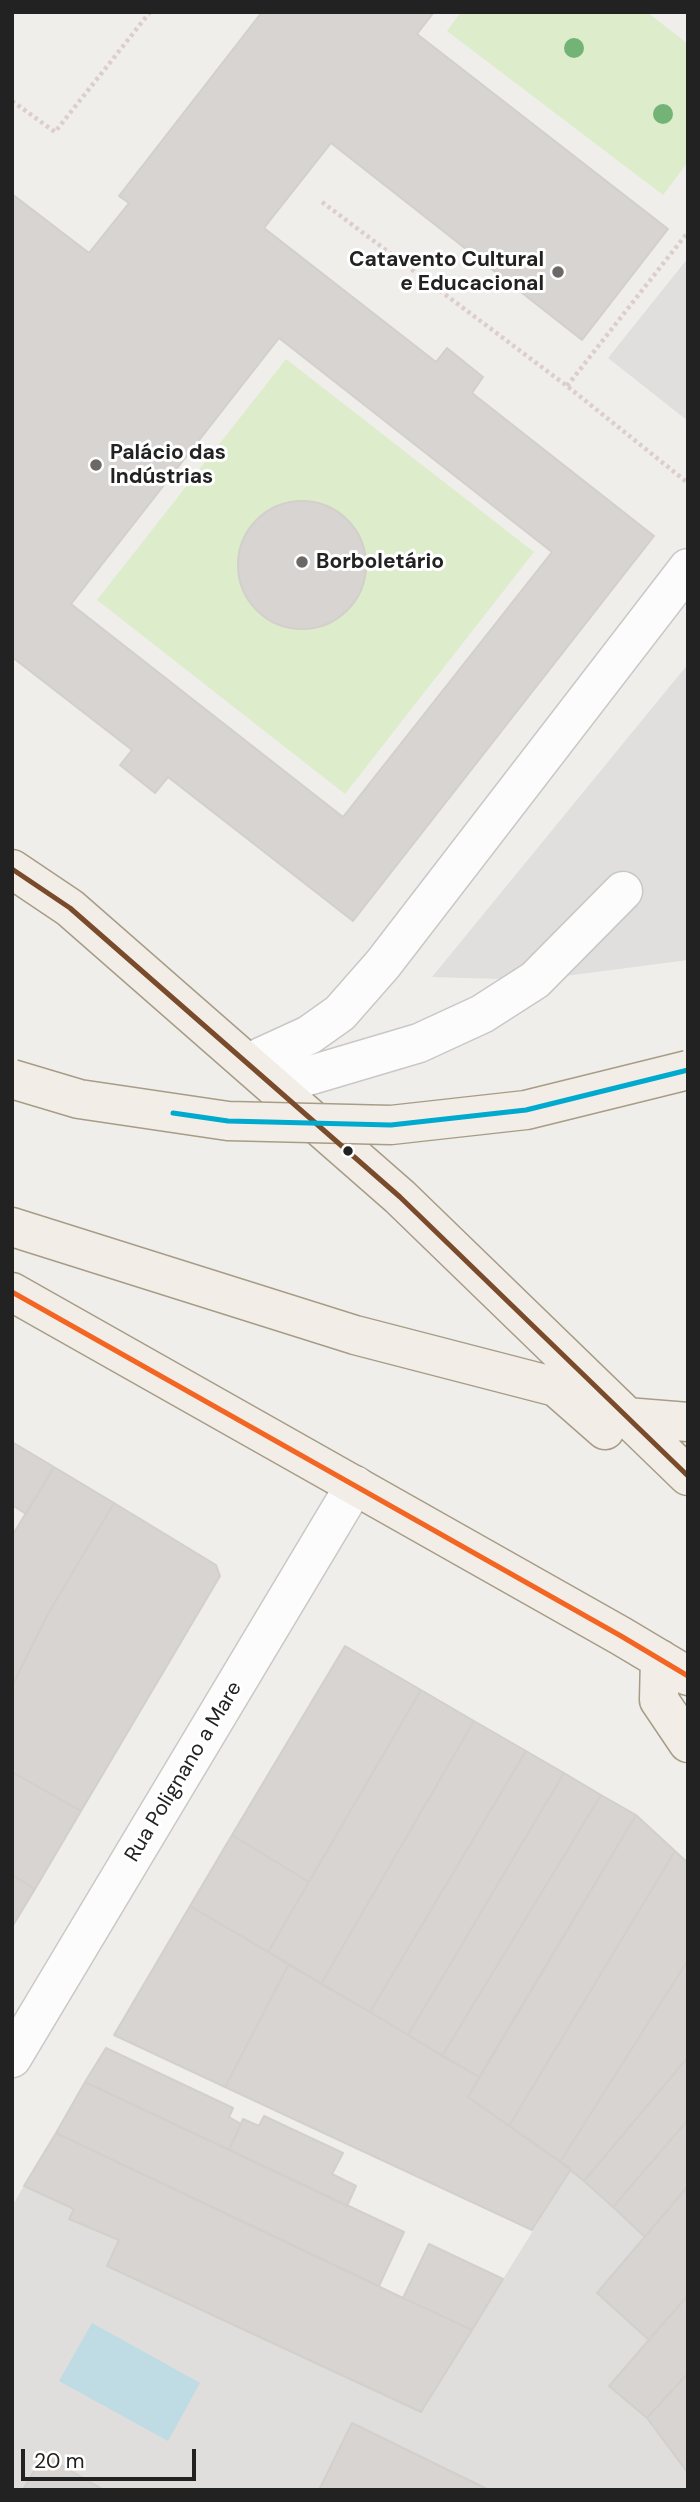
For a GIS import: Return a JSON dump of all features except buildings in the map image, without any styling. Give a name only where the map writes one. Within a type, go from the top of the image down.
[{"type":"main road","points":[[12,869],[70,908],[400,1196],[680,1469]]},
{"type":"main road","points":[[12,1079],[79,1099],[228,1121],[391,1125],[526,1110],[688,1070]]},
{"type":"main road","points":[[12,1227],[355,1335],[556,1387],[614,1437],[680,1469]]},
{"type":"main road","points":[[12,1292],[674,1668],[659,1700],[688,1743]]},
{"type":"main road","points":[[626,1417],[688,1422]]},
{"type":"street","points":[[261,1075],[340,1013],[383,964],[688,568]]},
{"type":"street","points":[[261,1075],[419,1043],[482,1014],[536,980],[623,891]]},
{"type":"street","name":"Rua Polignano a Mare","points":[[12,2058],[355,1485]]},
{"type":"path","points":[[12,101],[55,132],[150,12]]},
{"type":"path","points":[[323,202],[567,386],[688,483]]},
{"type":"path","points":[[567,386],[688,232]]},
{"type":"shaded area","points":[[688,258],[688,421],[608,358]]},
{"type":"shaded area","points":[[688,664],[688,960],[535,980],[432,977]]},
{"type":"shaded area","points":[[571,2169],[645,2237],[597,2293],[649,2340],[609,2386],[647,2418],[688,2473],[688,2490],[12,2490],[12,2206],[24,2186],[74,2209],[70,2219],[119,2240],[108,2266],[421,2412]]},
{"type":"green space","points":[[461,12],[647,12],[688,44],[688,162],[663,195],[447,31]]},
{"type":"green space","points":[[286,359],[534,552],[345,794],[97,600]]},
{"type":"water","points":[[92,2323],[200,2383],[168,2441],[59,2381]]},
{"type":"transit line","points":[[12,869],[70,908],[400,1197],[688,1476]]},
{"type":"transit line","points":[[173,1113],[228,1121],[391,1125],[526,1110],[688,1070]]},
{"type":"transit line","points":[[12,1292],[688,1676]]},
{"type":"place","name":"Catavento Cultural e Educacional","points":[[558,272]]},
{"type":"place","name":"Palácio das Indústrias","points":[[96,465]]},
{"type":"place","name":"Borboletário","points":[[302,562]]}]
